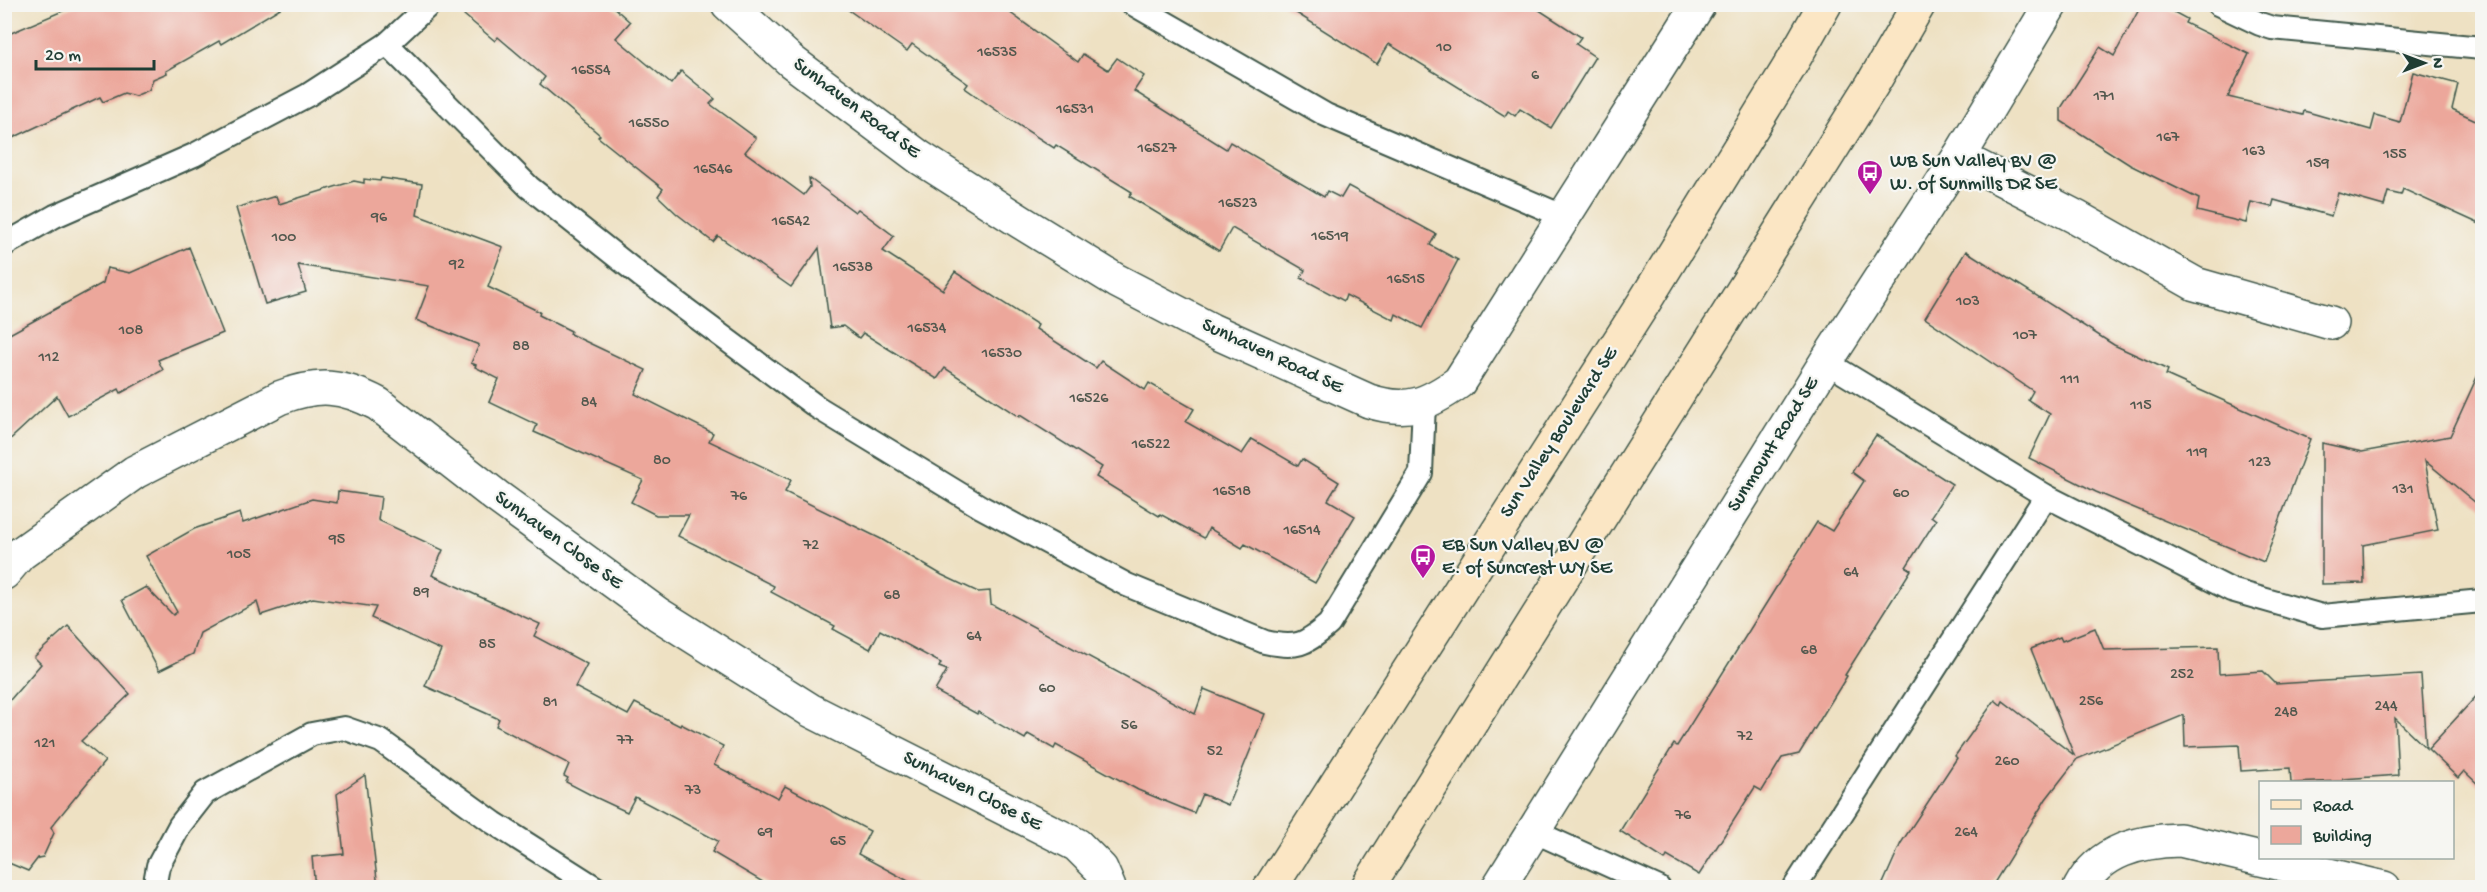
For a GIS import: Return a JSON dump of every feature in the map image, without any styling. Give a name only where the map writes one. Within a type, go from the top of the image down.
[{"type":"main road","name":"Sun Valley Boulevard SE","points":[[1270,888],[1649,295],[1788,69],[1825,4]]},
{"type":"main road","points":[[1366,888],[1872,85],[1919,4]]},
{"type":"street","name":"Sunhaven Road SE","points":[[728,4],[791,61],[919,157],[1117,281],[1211,330],[1369,401],[1405,408],[1425,403],[1459,382],[1698,4]]},
{"type":"street","name":"Sunmount Road SE","points":[[1498,888],[1826,362],[1959,157],[2051,4]]},
{"type":"street","points":[[1959,157],[2076,217],[2195,284],[2331,323]]},
{"type":"street","name":"Sunhaven Close SE","points":[[4,573],[20,554],[135,471],[279,398],[317,387],[337,388],[358,394],[378,404],[496,496],[658,614],[810,710],[1077,845],[1101,869],[1109,888]]},
{"type":"street","points":[[2080,888],[2085,878],[2106,858],[2126,847],[2154,841],[2180,840],[2259,859]]},
{"type":"street","points":[[2261,859],[2384,888]]},
{"type":"lane","points":[[4,245],[55,216],[194,155],[308,95],[387,44],[430,4]]},
{"type":"lane","points":[[1132,4],[1326,115],[1564,217]]},
{"type":"lane","points":[[2218,4],[2272,28],[2482,48]]},
{"type":"lane","points":[[387,44],[529,187],[640,276],[818,407],[981,507],[1127,585],[1265,642],[1286,646],[1310,640],[1329,624],[1420,473],[1425,403]]},
{"type":"lane","points":[[1826,362],[2046,496],[2231,590],[2322,616],[2482,601]]},
{"type":"lane","points":[[1794,888],[2046,496]]},
{"type":"lane","points":[[154,888],[158,866],[180,825],[205,793],[312,734],[344,728],[381,741],[494,823],[596,888]]},
{"type":"lane","points":[[1533,831],[1659,888]]},
{"type":"building","points":[[79,4],[287,4],[221,44],[219,41],[153,79],[149,90],[135,96],[124,93],[103,102],[100,97],[4,142],[4,36]]},
{"type":"building","points":[[451,4],[610,4],[630,22],[616,38],[671,84],[681,71],[715,99],[710,104],[756,138],[745,152],[804,195],[810,187],[809,178],[855,212],[858,209],[894,236],[883,251],[943,290],[955,272],[1038,325],[1036,329],[1096,368],[1101,361],[1145,390],[1149,383],[1194,409],[1186,422],[1242,454],[1252,439],[1298,466],[1302,459],[1339,482],[1328,500],[1355,516],[1315,583],[1245,544],[1242,548],[1209,528],[1204,538],[1160,514],[1159,516],[1096,477],[1102,467],[1020,415],[1019,417],[945,368],[937,379],[863,333],[859,338],[843,326],[830,328],[819,248],[791,287],[718,236],[713,242],[658,196],[663,189],[598,137],[600,135],[540,84],[545,77],[498,37],[495,41]]},
{"type":"building","points":[[840,4],[998,4],[1078,62],[1083,54],[1108,70],[1117,58],[1144,76],[1134,91],[1226,149],[1230,142],[1324,197],[1327,191],[1341,198],[1348,186],[1436,234],[1430,245],[1458,260],[1422,328],[1396,314],[1394,320],[1346,295],[1344,301],[1301,278],[1305,270],[1232,228],[1219,251],[1129,196],[1132,192],[1056,145],[1054,148],[1006,117],[965,88],[968,84],[912,44],[907,51]]},
{"type":"building","points":[[1282,4],[1530,4],[1581,37],[1576,44],[1595,57],[1551,128],[1520,109],[1515,116],[1508,111],[1505,116],[1389,44],[1377,64]]},
{"type":"building","points":[[2142,4],[2159,4],[2187,19],[2185,23],[2249,54],[2228,97],[2303,115],[2304,111],[2371,130],[2375,115],[2400,122],[2413,72],[2458,84],[2452,109],[2482,123],[2482,225],[2403,189],[2401,195],[2388,192],[2384,206],[2338,193],[2331,216],[2274,200],[2272,207],[2251,202],[2246,223],[2197,211],[2199,199],[2130,165],[2061,121],[2061,108],[2100,47],[2114,56]]},
{"type":"building","points":[[381,178],[422,184],[417,215],[503,247],[488,287],[540,312],[539,315],[571,331],[570,334],[646,370],[635,394],[713,433],[709,441],[791,480],[785,492],[881,539],[942,575],[978,592],[990,591],[991,604],[1195,714],[1204,689],[1265,714],[1228,805],[1202,794],[1194,813],[1138,790],[1056,745],[1054,749],[1028,734],[1025,739],[935,691],[947,670],[939,667],[941,663],[880,630],[870,649],[833,629],[835,626],[771,592],[774,586],[756,575],[678,536],[689,515],[656,515],[631,502],[643,480],[534,432],[537,425],[489,402],[499,379],[471,363],[479,345],[416,320],[429,286],[298,265],[306,292],[265,304],[236,208],[276,196],[279,204],[354,181],[364,183],[364,179],[380,181]]},
{"type":"building","points":[[189,247],[223,333],[158,360],[163,370],[121,393],[119,389],[68,416],[57,396],[4,445],[4,337],[103,283],[107,268],[130,273]]},
{"type":"building","points":[[1966,251],[2114,345],[2168,370],[2166,375],[2310,439],[2264,562],[2096,492],[2029,458],[2050,414],[2028,400],[2033,391],[1925,318]]},
{"type":"building","points":[[2482,366],[2482,508],[2425,461],[2438,530],[2363,545],[2364,583],[2322,584],[2322,443],[2362,452],[2450,436]]},
{"type":"building","points":[[1876,435],[1952,484],[1931,516],[1936,520],[1906,567],[1911,570],[1799,754],[1782,758],[1762,791],[1755,787],[1699,875],[1667,856],[1665,860],[1620,831],[1674,744],[1677,746],[1817,522],[1832,531],[1864,481],[1852,472]]},
{"type":"building","points":[[338,491],[381,497],[378,520],[443,550],[432,575],[540,624],[534,636],[587,664],[575,687],[628,715],[635,703],[680,726],[681,724],[723,746],[714,765],[778,798],[785,786],[870,831],[858,854],[921,888],[773,888],[712,852],[718,841],[635,797],[627,812],[595,797],[566,782],[568,778],[564,776],[569,764],[496,726],[499,719],[425,686],[441,650],[371,618],[376,607],[313,598],[261,615],[257,602],[200,633],[193,654],[159,671],[122,600],[146,587],[173,615],[177,612],[146,556],[194,529],[240,513],[243,523],[312,499],[337,503]]},
{"type":"building","points":[[68,626],[130,694],[81,741],[105,761],[51,827],[54,833],[43,857],[38,858],[28,871],[4,861],[4,707],[41,664],[34,657]]},
{"type":"building","points":[[2095,628],[2104,650],[2218,647],[2219,674],[2263,671],[2276,684],[2421,675],[2426,748],[2395,718],[2398,775],[2343,779],[2343,781],[2291,781],[2290,768],[2241,771],[2239,745],[2185,747],[2184,715],[2077,759],[2046,799],[1991,888],[1881,888],[1901,843],[1957,758],[1955,756],[1995,700],[2001,705],[2003,701],[2074,755],[2031,649],[2060,637],[2062,641]]},
{"type":"building","points":[[2482,690],[2482,788],[2464,771],[2458,778],[2428,749]]},
{"type":"building","points":[[365,775],[378,888],[315,888],[312,857],[344,854],[337,794]]},
{"type":"place","name":"WB Sun Valley BV @ W. of Sunmills DR SE","points":[[1870,196]]},
{"type":"place","name":"EB Sun Valley BV @ E. of Suncrest WY SE","points":[[1423,580]]}]
